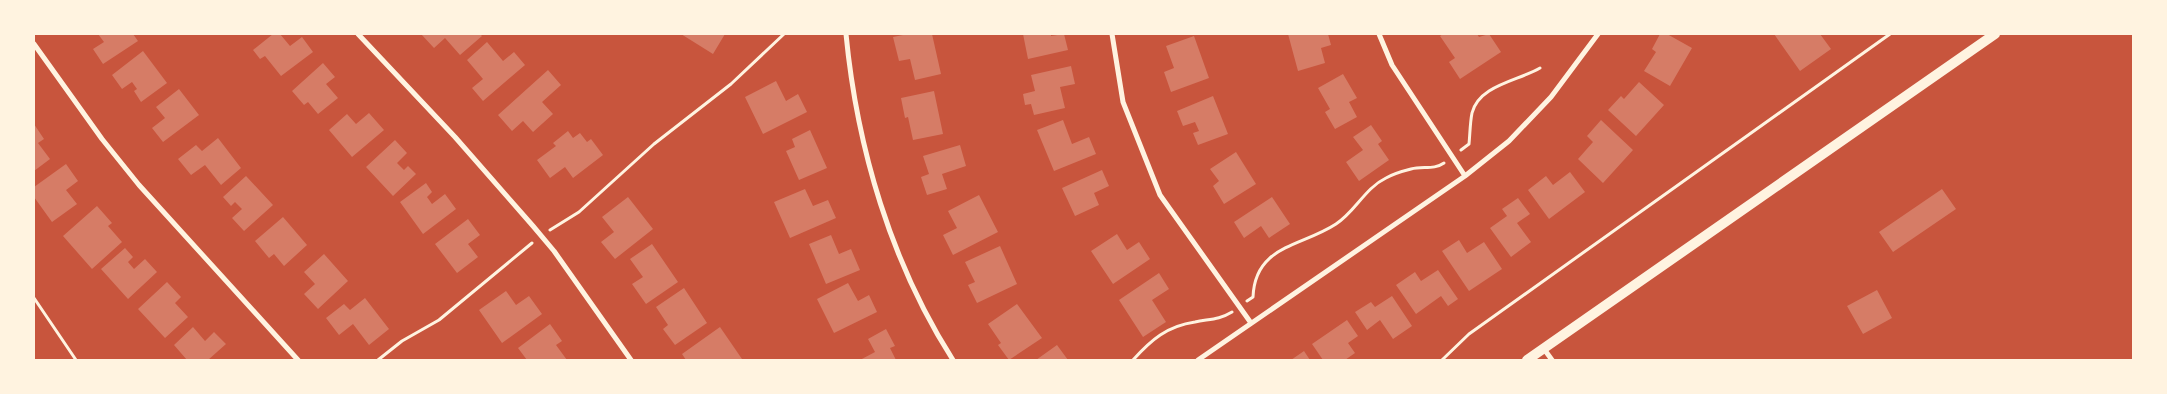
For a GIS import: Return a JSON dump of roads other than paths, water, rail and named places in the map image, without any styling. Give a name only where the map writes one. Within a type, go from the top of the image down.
[{"type":"main road","points":[[1527,360],[1995,34]]},
{"type":"street","points":[[358,34],[455,137],[538,231],[631,360]]},
{"type":"street","points":[[846,34],[851,80],[861,133],[874,185],[890,232],[917,294],[953,360]]},
{"type":"street","points":[[1112,34],[1123,102],[1160,196],[1252,323]]},
{"type":"street","points":[[1379,34],[1392,65],[1465,176]]},
{"type":"street","points":[[1198,360],[1465,176],[1509,141],[1551,97],[1598,34]]},
{"type":"street","points":[[34,44],[102,139],[139,185],[298,360]]},
{"type":"street","points":[[1544,348],[1552,360]]}]
